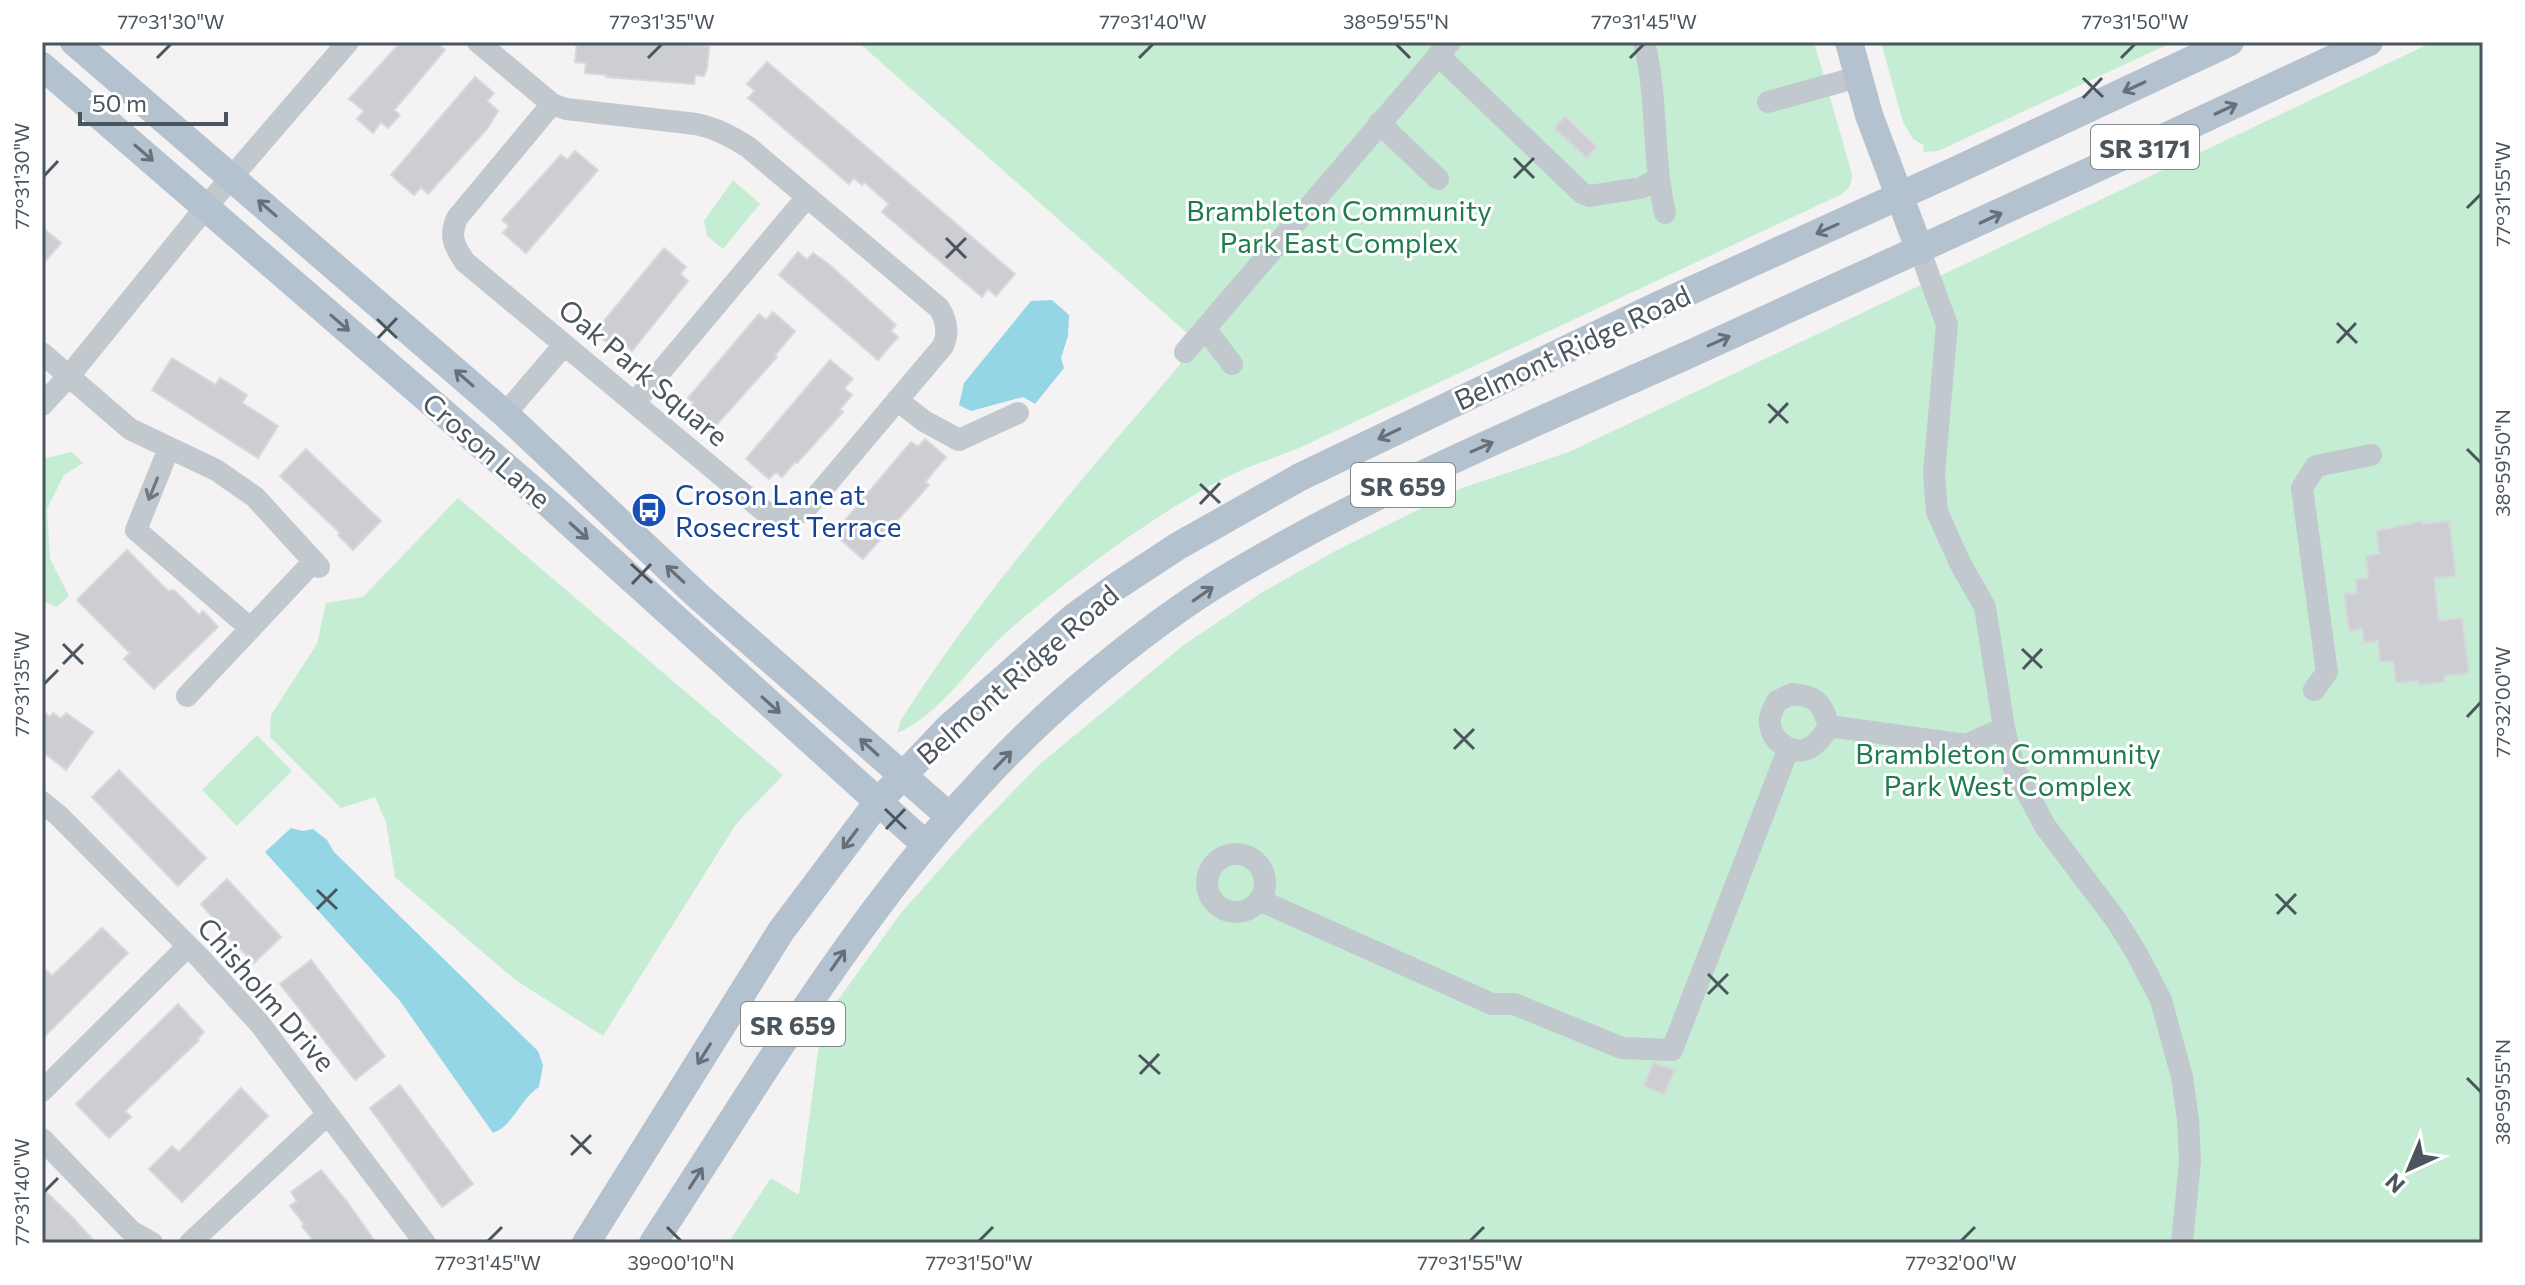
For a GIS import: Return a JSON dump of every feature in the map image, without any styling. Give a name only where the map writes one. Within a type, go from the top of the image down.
[{"type":"main road","name":"Croson Lane","points":[[74,42],[219,192],[549,504],[925,844]]},
{"type":"main road","points":[[1849,42],[1898,197],[1920,251]]},
{"type":"main road","name":"SR 3171","points":[[1898,197],[2230,42]]},
{"type":"main road","name":"SR 3171","points":[[1920,251],[2369,42]]},
{"type":"main road","name":"Croson Lane","points":[[42,66],[219,192],[505,414],[698,596],[949,816]]},
{"type":"main road","name":"Belmont Ridge Road","points":[[586,1243],[781,931],[878,802],[948,728],[1075,616],[1178,546],[1300,477],[1657,306],[1898,197]]},
{"type":"main road","name":"Belmont Ridge Road","points":[[653,1243],[802,1010],[925,844],[1006,756],[1078,688],[1159,625],[1232,574],[1343,514],[1469,453],[1920,251]]},
{"type":"street","points":[[42,405],[348,42]]},
{"type":"street","name":"Oak Park Square","points":[[478,42],[552,104],[566,109],[713,128],[748,147],[939,308],[945,318],[947,338],[943,346],[804,511],[785,518],[764,511],[465,262],[455,248],[451,232],[457,218],[552,104]]},
{"type":"street","points":[[1644,42],[1653,91],[1659,178],[1665,213]]},
{"type":"street","points":[[1185,352],[1444,48],[1582,193],[1589,196],[1641,188],[1659,178]]},
{"type":"street","points":[[1768,102],[1858,77]]},
{"type":"street","points":[[1379,123],[1438,179]]},
{"type":"street","points":[[635,402],[807,197]]},
{"type":"street","points":[[1920,251],[1947,325],[1934,473],[1937,512],[1961,565],[1985,607],[2004,728],[2014,768],[2032,805],[2071,863],[2116,920],[2161,1000],[2182,1077],[2188,1120],[2190,1161],[2182,1243]]},
{"type":"street","points":[[1205,328],[1232,364]]},
{"type":"street","points":[[505,414],[564,345]]},
{"type":"street","points":[[42,353],[130,429],[216,470],[255,497],[316,564],[250,628],[187,696]]},
{"type":"street","points":[[897,400],[965,446],[1018,413]]},
{"type":"street","points":[[169,448],[136,530],[250,628]]},
{"type":"street","points":[[2314,690],[2327,672],[2302,488],[2316,466],[2371,455]]},
{"type":"street","points":[[1792,694],[1809,695],[1823,707],[1829,726],[1820,741],[1805,750],[1788,750],[1773,737],[1769,720],[1777,701],[1792,694]]},
{"type":"street","points":[[1829,726],[1966,745],[2004,728]]},
{"type":"street","points":[[1259,900],[1492,1004],[1514,1004],[1622,1048],[1672,1050],[1788,750]]},
{"type":"street","name":"Chisholm Drive","points":[[42,802],[188,946],[260,1024],[425,1243]]},
{"type":"street","points":[[42,1091],[188,946]]},
{"type":"street","points":[[190,1243],[328,1114]]},
{"type":"street","points":[[42,1139],[131,1231],[152,1243]]},
{"type":"green space","name":"Brambleton Community Park East Complex","points":[[858,42],[1814,42],[1852,178],[1848,189],[1840,195],[1197,493],[1113,548],[1059,589],[1009,630],[928,714],[897,733],[901,720],[932,673],[999,582],[1179,366],[1195,340]]},
{"type":"green space","points":[[1881,42],[2173,42],[1938,151],[1923,152],[1924,145],[1913,139],[1903,122]]},
{"type":"green space","name":"Brambleton Community Park West Complex","points":[[2433,42],[2483,42],[2483,1243],[728,1243],[771,1178],[799,1195],[822,1022],[901,913],[1040,764],[1185,644],[1261,593],[1337,550],[1462,488],[1569,452]]},
{"type":"green space","points":[[733,180],[760,204],[723,249],[707,236],[704,221]]},
{"type":"green space","points":[[72,452],[83,463],[64,475],[47,509],[50,559],[69,596],[57,607],[42,601],[42,459]]},
{"type":"green space","points":[[458,498],[783,775],[736,824],[603,1036],[514,979],[395,877],[386,822],[375,797],[341,808],[270,737],[271,715],[317,644],[326,603],[363,597]]},
{"type":"green space","points":[[257,735],[292,771],[237,826],[202,790]]},
{"type":"water","points":[[1052,300],[1069,315],[1068,336],[1061,358],[1064,368],[1035,404],[1023,397],[971,411],[959,405],[964,383],[1031,301]]},
{"type":"water","points":[[291,828],[303,831],[313,829],[327,840],[334,852],[538,1051],[543,1065],[539,1087],[500,1129],[493,1133],[400,1001],[265,852]]},
{"type":"building","points":[[401,42],[435,42],[445,50],[394,110],[400,115],[388,128],[381,122],[373,133],[357,119],[364,111],[349,99]]},
{"type":"building","points":[[577,42],[660,42],[709,47],[707,68],[704,76],[695,75],[694,84],[585,73],[586,63],[575,62]]},
{"type":"building","points":[[767,62],[1015,274],[996,296],[988,289],[982,297],[882,212],[889,204],[864,182],[862,185],[854,178],[849,184],[748,98],[755,91],[747,84]]},
{"type":"building","points":[[475,77],[494,93],[487,101],[498,111],[487,129],[428,194],[421,187],[414,195],[391,175]]},
{"type":"building","points":[[1565,116],[1597,147],[1587,158],[1554,128]]},
{"type":"building","points":[[575,151],[598,170],[526,253],[503,233],[509,226],[502,220],[561,155],[567,160]]},
{"type":"building","points":[[42,227],[61,243],[42,265]]},
{"type":"building","points":[[664,248],[686,267],[680,274],[688,281],[632,351],[624,344],[618,352],[595,332]]},
{"type":"building","points":[[798,252],[807,260],[813,253],[831,266],[896,325],[891,331],[898,337],[878,360],[779,275]]},
{"type":"building","points":[[773,312],[795,331],[775,355],[777,357],[711,431],[688,411],[694,403],[688,398],[759,314],[766,320]]},
{"type":"building","points":[[172,358],[216,385],[220,378],[247,395],[242,403],[278,426],[258,458],[152,390]]},
{"type":"building","points":[[830,360],[853,379],[844,388],[852,395],[840,409],[843,412],[797,463],[782,477],[776,472],[769,479],[746,459]]},
{"type":"building","points":[[925,439],[946,457],[925,482],[929,485],[863,559],[840,539],[846,531],[840,526],[911,442],[918,447]]},
{"type":"building","points":[[306,449],[381,521],[353,550],[338,535],[340,533],[280,476]]},
{"type":"building","points":[[2422,521],[2422,524],[2449,521],[2456,576],[2434,578],[2439,621],[2462,618],[2469,673],[2444,676],[2445,682],[2418,685],[2418,681],[2396,683],[2393,661],[2380,662],[2378,641],[2364,643],[2362,629],[2349,631],[2344,594],[2357,593],[2356,579],[2368,578],[2366,556],[2379,554],[2376,531]]},
{"type":"building","points":[[127,550],[168,591],[174,590],[199,615],[203,611],[218,627],[154,689],[124,659],[130,653],[77,600]]},
{"type":"building","points":[[42,710],[50,717],[53,713],[61,719],[66,713],[93,732],[66,770],[42,751]]},
{"type":"building","points":[[119,770],[206,858],[178,886],[92,797]]},
{"type":"building","points":[[227,879],[281,937],[254,963],[212,921],[214,919],[201,904]]},
{"type":"building","points":[[102,928],[128,953],[42,1039],[42,966],[52,976]]},
{"type":"building","points":[[311,960],[385,1056],[355,1080],[280,984]]},
{"type":"building","points":[[178,1004],[204,1032],[125,1111],[131,1117],[109,1138],[76,1104]]},
{"type":"building","points":[[1653,1063],[1675,1070],[1664,1095],[1644,1086]]},
{"type":"building","points":[[400,1085],[473,1184],[442,1207],[370,1108]]},
{"type":"building","points":[[241,1088],[268,1116],[182,1202],[149,1169],[172,1146],[179,1152]]},
{"type":"building","points":[[321,1170],[376,1243],[315,1243],[302,1226],[304,1224],[290,1206],[297,1201],[291,1192]]},
{"type":"building","points":[[42,1188],[73,1218],[96,1243],[42,1243]]},
{"type":"place","name":"Croson Lane at Rosecrest Terrace","points":[[649,510]]}]
